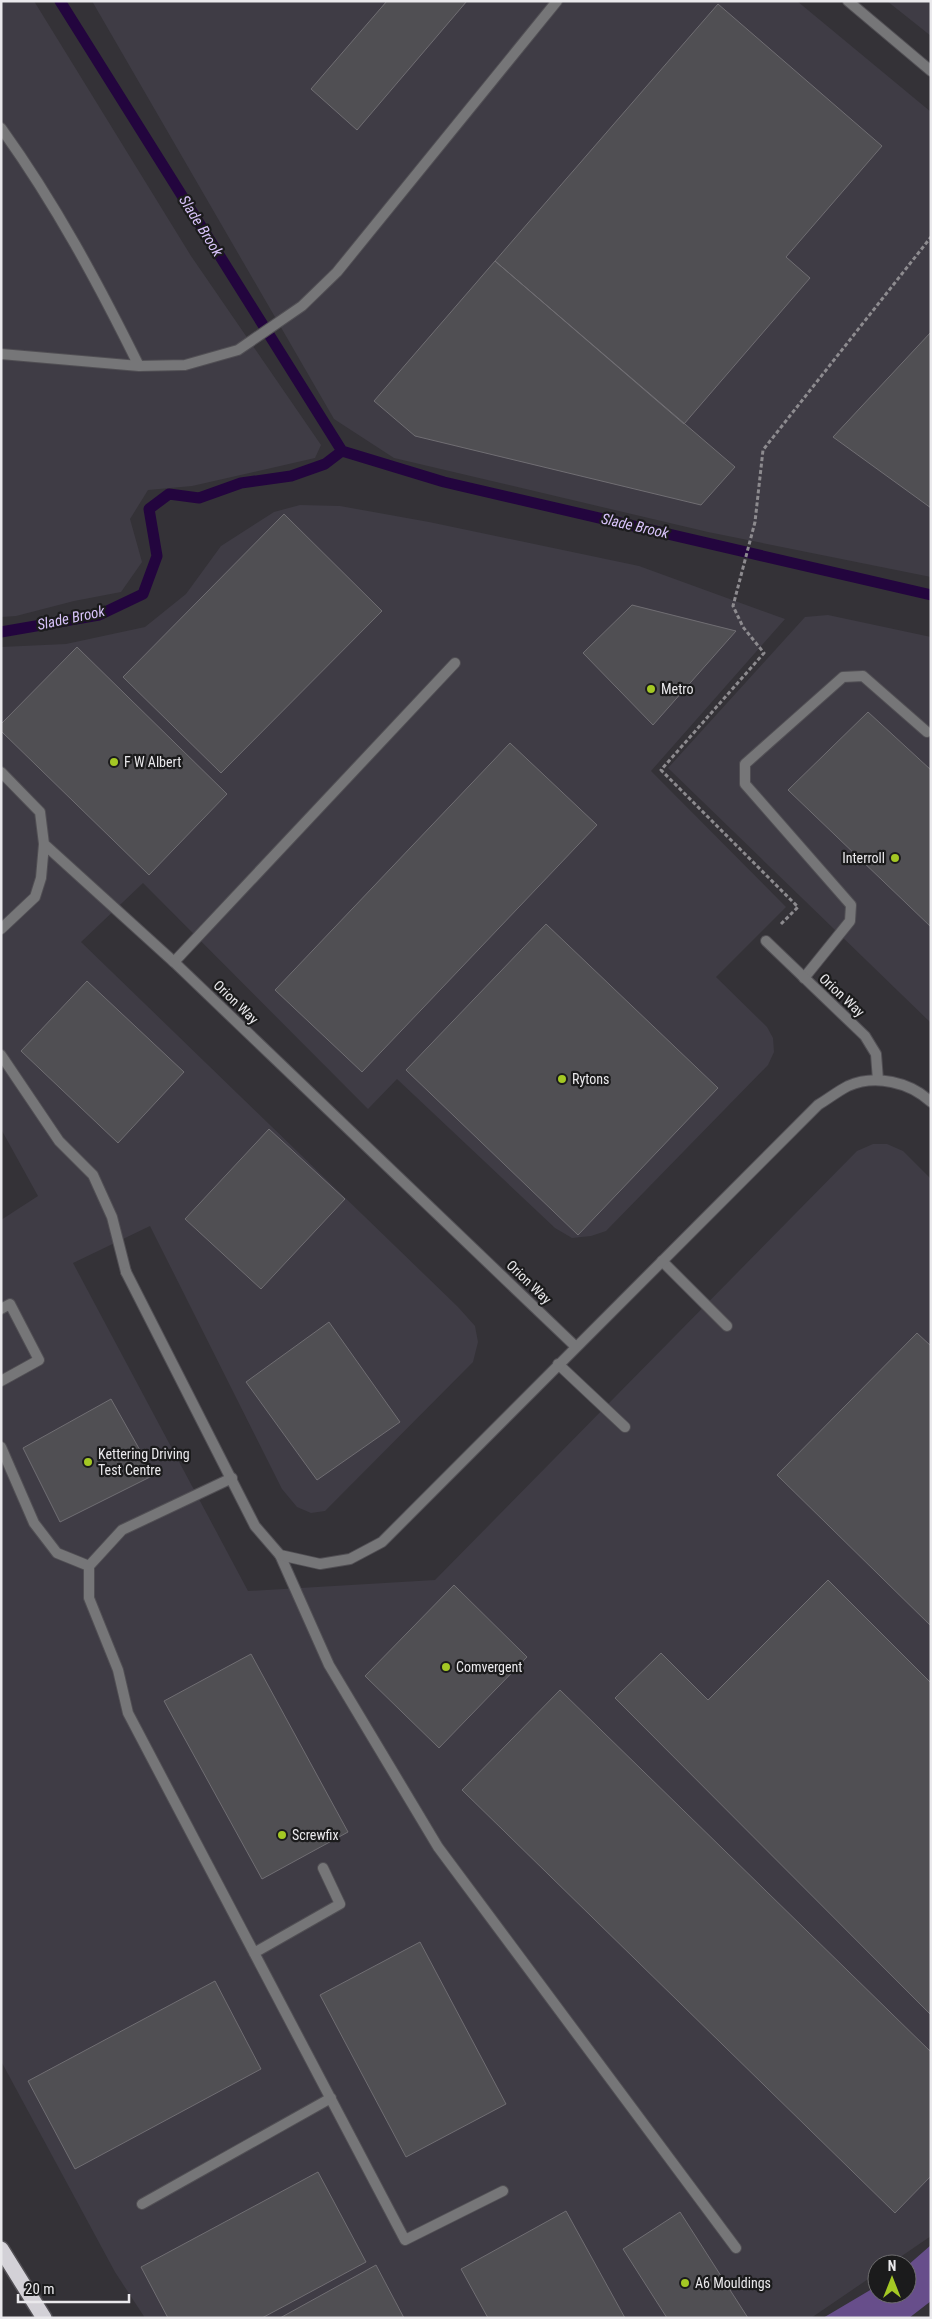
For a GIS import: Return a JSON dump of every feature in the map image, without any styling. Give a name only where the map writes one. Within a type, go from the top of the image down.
[{"type":"highway","points":[[1,2249],[44,2318]]},
{"type":"street","points":[[1,354],[138,366],[185,365],[238,350],[302,306],[337,272],[557,1]]},
{"type":"street","points":[[848,1],[931,71]]},
{"type":"street","points":[[1,128],[36,177],[104,295],[138,366]]},
{"type":"street","points":[[174,962],[455,663]]},
{"type":"street","points":[[804,978],[850,922],[851,905],[745,784],[745,764],[844,677],[863,676],[927,732]]},
{"type":"street","points":[[1,772],[40,812],[44,844],[41,878],[35,897],[1,929]]},
{"type":"street","name":"Orion Way","points":[[44,844],[174,962],[576,1346]]},
{"type":"street","name":"Orion Way","points":[[766,941],[865,1036],[876,1054],[878,1080]]},
{"type":"street","points":[[1,1055],[59,1141],[93,1175],[112,1217],[126,1272],[255,1526],[280,1555],[329,1665],[438,1847],[736,2248]]},
{"type":"street","points":[[280,1555],[320,1564],[350,1560],[382,1542],[818,1105],[849,1086],[878,1080],[903,1084],[922,1093],[931,1102]]},
{"type":"street","points":[[662,1260],[728,1326]]},
{"type":"street","points":[[1,1309],[10,1304],[39,1360],[1,1381]]},
{"type":"street","points":[[558,1364],[625,1427]]},
{"type":"street","points":[[1,1447],[34,1523],[57,1553],[89,1566]]},
{"type":"street","points":[[232,1478],[122,1530],[89,1566],[89,1598],[118,1670],[128,1713],[405,2240],[502,2191]]},
{"type":"street","points":[[254,1953],[340,1904],[323,1868]]},
{"type":"street","points":[[142,2204],[330,2098]]},
{"type":"path","points":[[737,584],[755,522],[763,450],[931,238]]},
{"type":"shaded area","points":[[1,1],[34,1],[191,256],[321,445],[315,458],[192,486],[148,490],[130,519],[142,562],[121,592],[74,601],[16,616],[1,617]]},
{"type":"shaded area","points":[[92,1],[797,1],[931,112],[931,577],[708,532],[394,458],[334,419]]},
{"type":"shaded area","points":[[887,1],[931,1],[931,36]]},
{"type":"shaded area","points":[[300,505],[340,506],[429,522],[639,566],[785,619],[651,771],[786,907],[716,977],[767,1027],[773,1038],[774,1052],[768,1065],[606,1231],[591,1236],[572,1238],[555,1228],[397,1079],[368,1109],[143,883],[81,942],[458,1307],[475,1326],[478,1342],[473,1362],[325,1511],[311,1513],[297,1507],[282,1489],[150,1226],[73,1263],[248,1591],[435,1580],[857,1151],[873,1144],[887,1144],[903,1151],[931,1179],[931,2236],[905,2254],[867,2254],[867,2280],[811,2318],[145,2318],[115,2272],[1,2061],[1,1220],[38,1196],[1,1129],[1,647],[66,644],[145,627],[186,594],[221,546],[274,512]]},
{"type":"shaded area","points":[[828,615],[931,637],[931,1023],[668,768],[805,617]]},
{"type":"shaded area","points":[[931,2245],[931,2301],[909,2318],[823,2318],[867,2292],[867,2304],[917,2304],[917,2257]]},
{"type":"building","points":[[387,1],[467,1],[357,130],[311,89]]},
{"type":"building","points":[[718,4],[882,146],[786,257],[810,278],[684,424],[495,261]]},
{"type":"building","points":[[495,261],[735,467],[701,505],[415,436],[374,401]]},
{"type":"building","points":[[931,332],[931,508],[833,437]]},
{"type":"building","points":[[284,514],[382,611],[221,773],[123,677]]},
{"type":"building","name":"Metro","points":[[632,605],[736,631],[653,725],[583,653]]},
{"type":"building","name":"F W Albert","points":[[77,647],[227,794],[149,875],[1,731],[1,724]]},
{"type":"building","name":"Interroll","points":[[868,712],[931,770],[931,927],[788,790]]},
{"type":"building","points":[[510,743],[597,825],[362,1072],[275,990]]},
{"type":"building","name":"Rytons","points":[[546,924],[718,1088],[578,1235],[406,1070]]},
{"type":"building","points":[[87,981],[184,1072],[118,1143],[21,1051]]},
{"type":"building","points":[[269,1129],[345,1199],[261,1289],[185,1219]]},
{"type":"building","points":[[329,1322],[400,1422],[317,1480],[246,1382]]},
{"type":"building","points":[[917,1333],[931,1346],[931,1626],[777,1475]]},
{"type":"building","name":"Kettering Driving Test Centre","points":[[111,1399],[154,1475],[60,1522],[23,1448]]},
{"type":"building","points":[[828,1580],[931,1683],[931,2015],[615,1698],[661,1653],[708,1700]]},
{"type":"building","name":"Comvergent","points":[[454,1585],[527,1657],[439,1748],[365,1676]]},
{"type":"building","points":[[251,1654],[348,1832],[262,1879],[164,1701]]},
{"type":"building","points":[[560,1690],[931,2052],[931,2176],[895,2213],[462,1790]]},
{"type":"building","points":[[420,1942],[506,2104],[406,2157],[320,1995]]},
{"type":"building","points":[[215,1981],[261,2069],[75,2169],[28,2081]]},
{"type":"building","points":[[318,2172],[366,2262],[262,2318],[168,2318],[141,2267]]},
{"type":"building","points":[[566,2211],[625,2318],[488,2318],[461,2269]]},
{"type":"building","name":"A6 Mouldings","points":[[680,2212],[748,2318],[667,2318],[623,2249]]},
{"type":"building","points":[[376,2265],[404,2318],[280,2318]]},
{"type":"waterway","name":"Slade Brook","points":[[60,1],[342,451]]},
{"type":"waterway","name":"Slade Brook","points":[[1,632],[99,615],[143,594],[157,556],[149,509],[169,494],[199,498],[241,483],[291,476],[325,464],[342,451],[444,482],[931,595]]},
{"type":"place","name":"Metro","points":[[651,689]]},
{"type":"place","name":"F W Albert","points":[[114,762]]},
{"type":"place","name":"Interroll","points":[[895,858]]},
{"type":"place","name":"Rytons","points":[[562,1079]]},
{"type":"place","name":"Kettering Driving Test Centre","points":[[88,1462]]},
{"type":"place","name":"Comvergent","points":[[446,1667]]},
{"type":"place","name":"Screwfix","points":[[282,1835]]},
{"type":"place","name":"A6 Mouldings","points":[[685,2283]]}]
